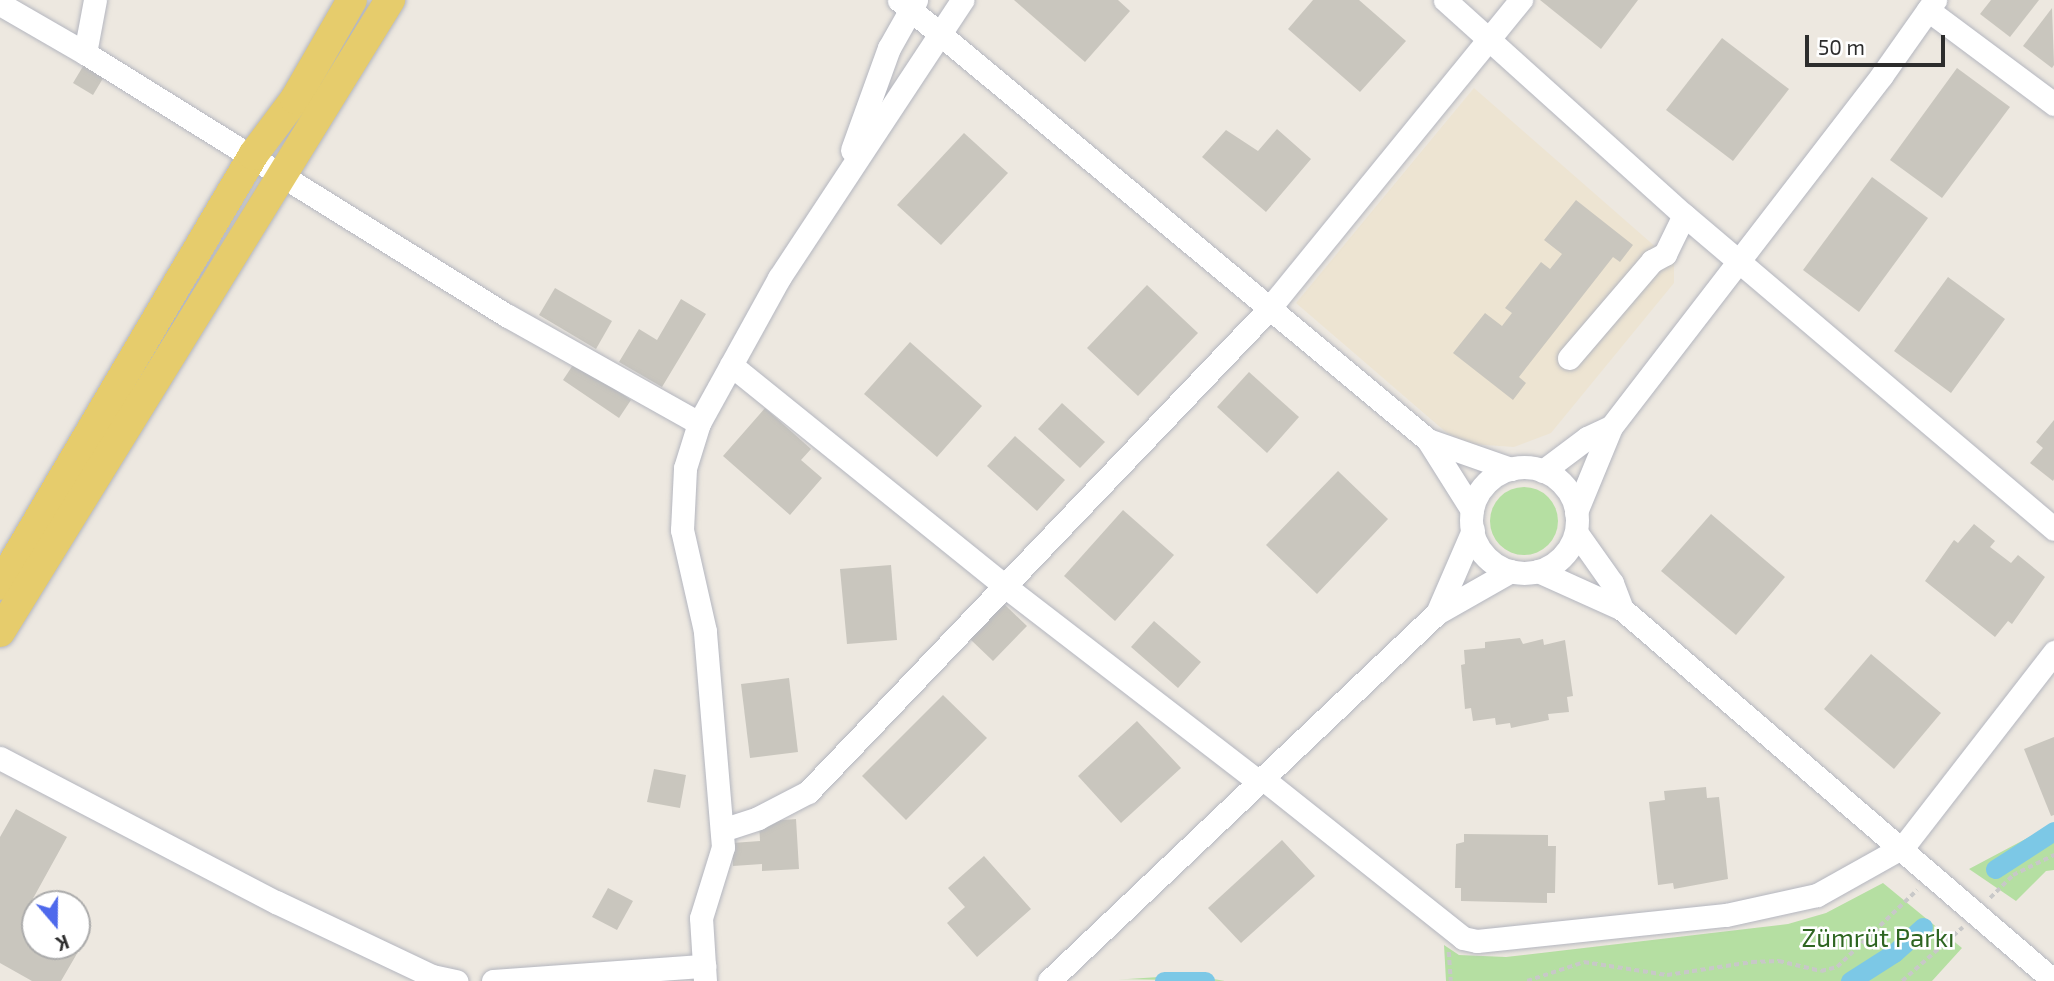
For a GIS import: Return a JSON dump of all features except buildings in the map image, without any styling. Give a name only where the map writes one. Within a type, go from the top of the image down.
[{"type":"main road","points":[[0,585],[253,155],[295,99],[352,0]]},
{"type":"main road","points":[[0,632],[390,0]]},
{"type":"street","points":[[85,53],[95,0]]},
{"type":"street","points":[[493,981],[705,973],[701,918],[723,847],[705,631],[682,530],[685,468],[699,423],[731,365],[843,177],[942,35],[962,0]]},
{"type":"street","points":[[1445,0],[1738,262],[2054,529]]},
{"type":"street","points":[[722,830],[758,818],[808,792],[1002,584],[1267,311],[1521,0]]},
{"type":"street","points":[[843,177],[908,3],[942,35],[1267,311],[1427,440],[1511,469],[1543,471],[1567,487],[1576,522],[1612,583],[1622,610]]},
{"type":"street","points":[[0,4],[253,155],[282,176],[508,316],[699,423]]},
{"type":"street","points":[[1538,571],[1564,554],[1611,427],[1932,5],[2054,104]]},
{"type":"street","points":[[1569,358],[1652,261],[1665,254],[1684,215]]},
{"type":"street","points":[[731,365],[1002,584],[1260,779],[1441,923],[1477,941],[1642,926],[1776,907],[1817,895],[1903,847],[2054,652]]},
{"type":"street","points":[[1543,471],[1587,438],[1611,427]]},
{"type":"street","points":[[1427,440],[1473,520],[1488,558],[1511,571],[1538,571],[1622,610],[1903,847],[2054,981]]},
{"type":"street","points":[[1437,613],[1487,482],[1511,469]]},
{"type":"street","points":[[1049,981],[1437,613],[1511,571]]},
{"type":"street","points":[[0,758],[276,902],[432,976],[456,981]]},
{"type":"path","points":[[1527,981],[1584,962],[1667,978],[1752,962],[1779,961],[1821,971],[1837,967],[1932,872]]},
{"type":"shaded area","points":[[1474,88],[1674,263],[1674,283],[1551,433],[1514,447],[1471,444],[1447,433],[1296,303]]},
{"type":"green space","points":[[1531,487],[1552,502],[1558,514],[1556,534],[1548,545],[1531,555],[1517,555],[1500,545],[1492,534],[1490,514],[1500,497],[1511,489]]},
{"type":"green space","points":[[2054,824],[2054,870],[2046,871],[2016,901],[1969,869]]},
{"type":"green space","name":"Zümrüt Parkı","points":[[1883,883],[1962,948],[1932,981],[1446,981],[1444,945],[1459,955],[1506,957],[1788,924],[1826,913]]},
{"type":"green space","points":[[1190,975],[1225,981],[1117,979],[1128,979]]},
{"type":"waterway","points":[[1995,869],[2054,831]]},
{"type":"waterway","points":[[1850,981],[1894,953],[1923,927]]},
{"type":"waterway","points":[[1164,981],[1205,981]]}]
